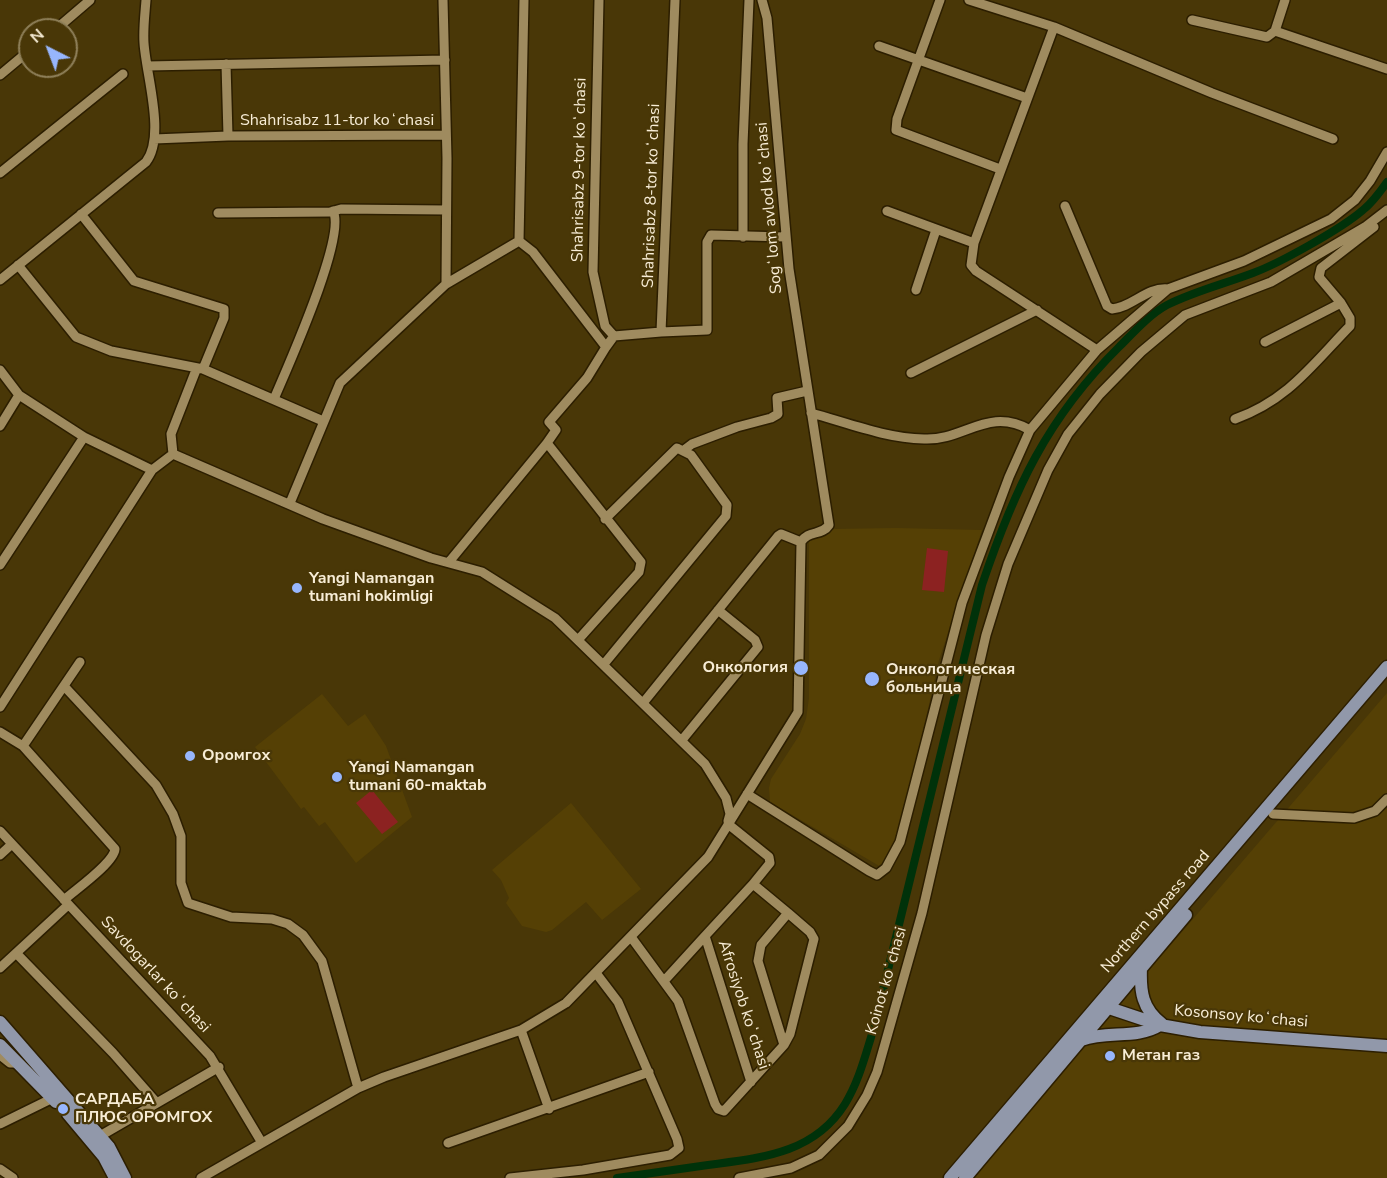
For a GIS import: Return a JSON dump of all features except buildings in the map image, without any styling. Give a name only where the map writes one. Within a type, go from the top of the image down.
[{"type":"main road","name":"Northern bypass road","points":[[950,1178],[1102,1006],[1387,667]]},
{"type":"main road","name":"Northern bypass road","points":[[964,1178],[1080,1041],[1102,1006],[1141,968],[1387,680]]},
{"type":"main road","points":[[1080,1041],[1102,1034],[1141,1034],[1163,1026],[1145,1005],[1140,985],[1141,968]]},
{"type":"main road","name":"Kosonsoy koʻchasi","points":[[1102,1006],[1163,1026],[1216,1033],[1387,1046]]},
{"type":"main road","points":[[0,1022],[104,1156],[115,1178]]},
{"type":"main road","points":[[0,1045],[99,1136],[109,1147],[125,1178]]},
{"type":"street","points":[[69,18],[90,0]]},
{"type":"street","points":[[0,280],[146,162],[153,153],[154,139],[144,42],[146,0]]},
{"type":"street","name":"Shahrisabz 11-tor koʻchasi","points":[[443,0],[446,284]]},
{"type":"street","points":[[519,241],[524,0]]},
{"type":"street","name":"Shahrisabz 9-tor koʻchasi","points":[[599,0],[593,272],[605,326],[614,336]]},
{"type":"street","name":"Shahrisabz 8-tor koʻchasi","points":[[661,332],[675,0]]},
{"type":"street","points":[[743,237],[743,144],[749,0]]},
{"type":"street","name":"Sogʻlom avlod koʻchasi","points":[[762,0],[767,18],[778,126],[786,237],[807,391],[829,525],[822,531],[808,534],[801,542]]},
{"type":"street","points":[[940,0],[895,125],[896,130],[1000,169]]},
{"type":"street","points":[[969,0],[1054,27],[1201,89],[1333,139]]},
{"type":"street","points":[[1192,20],[1267,37],[1275,31],[1285,0]]},
{"type":"street","points":[[1054,27],[974,243],[972,269],[1097,350]]},
{"type":"street","points":[[1275,31],[1387,69]]},
{"type":"street","points":[[879,46],[1027,98]]},
{"type":"street","points":[[0,75],[18,60]]},
{"type":"street","points":[[147,66],[445,60]]},
{"type":"street","name":"Shahrisabz 11-tor koʻchasi","points":[[226,64],[228,136],[446,135]]},
{"type":"street","points":[[0,173],[123,74]]},
{"type":"street","points":[[154,139],[228,136]]},
{"type":"street","points":[[747,794],[869,871],[877,875],[886,868],[904,829],[962,603],[1009,477],[1030,430],[1097,350],[1168,289],[1244,261],[1331,219],[1365,188],[1387,152]]},
{"type":"street","points":[[1065,206],[1107,306],[1112,309],[1120,308],[1157,288],[1168,289]]},
{"type":"street","points":[[218,213],[333,211],[342,208],[446,210]]},
{"type":"street","points":[[274,399],[328,262],[336,226],[333,211]]},
{"type":"street","points":[[887,211],[974,243]]},
{"type":"street","points":[[1235,420],[1254,413],[1289,391],[1350,326],[1350,318],[1341,303],[1319,277],[1321,268],[1366,234],[1387,211]]},
{"type":"street","name":"Koinot koʻchasi","points":[[739,1178],[791,1168],[819,1155],[848,1126],[867,1095],[896,1010],[922,913],[986,635],[1008,564],[1048,471],[1084,411],[1140,352],[1185,315],[1279,278],[1365,227],[1387,211]]},
{"type":"street","points":[[81,214],[134,281],[224,309],[224,318],[171,434],[173,454]]},
{"type":"street","points":[[916,290],[936,230]]},
{"type":"street","points":[[449,562],[547,443],[556,430],[549,422],[587,378],[614,336],[707,330],[708,238],[713,235],[786,237]]},
{"type":"street","points":[[290,503],[340,383],[446,284],[519,241]]},
{"type":"street","points":[[519,241],[533,252],[606,346]]},
{"type":"street","points":[[18,265],[76,337],[111,351],[200,370],[323,421]]},
{"type":"street","points":[[1265,342],[1341,303]]},
{"type":"street","points":[[911,373],[1037,310]]},
{"type":"street","points":[[0,370],[19,395],[84,437],[152,470]]},
{"type":"street","points":[[684,450],[692,444],[737,427],[771,418],[778,414],[777,398],[807,391]]},
{"type":"street","points":[[0,426],[19,395]]},
{"type":"street","points":[[811,413],[888,435],[922,439],[997,421],[1017,423],[1030,430]]},
{"type":"street","points":[[0,566],[84,437]]},
{"type":"street","points":[[547,443],[639,559],[641,567],[578,640]]},
{"type":"street","points":[[604,664],[726,516],[727,505],[684,450],[677,448],[605,519]]},
{"type":"street","points":[[0,707],[152,470],[173,454]]},
{"type":"street","points":[[173,454],[334,523],[431,558],[482,572],[555,618],[705,764],[726,798],[730,814],[728,824]]},
{"type":"street","points":[[201,1178],[358,1088],[521,1030],[566,1003],[708,857],[798,712],[801,542],[785,535],[778,536],[643,703]]},
{"type":"street","points":[[682,740],[758,647],[755,640],[718,610]]},
{"type":"street","points":[[23,746],[80,662]]},
{"type":"street","points":[[64,686],[156,785],[173,814],[181,836],[181,883],[188,903],[231,917],[272,919],[288,924],[303,934],[322,961],[358,1088]]},
{"type":"street","points":[[0,732],[23,746],[116,849],[115,854],[106,864],[0,968]]},
{"type":"street","points":[[1273,814],[1354,818],[1375,811],[1387,799]]},
{"type":"street","name":"Afrosiyob koʻchasi","points":[[728,824],[770,860],[769,866],[705,936],[751,1082]]},
{"type":"street","name":"Savdogarlar koʻchasi","points":[[0,831],[194,1037],[219,1067],[262,1143]]},
{"type":"street","points":[[0,855],[12,844]]},
{"type":"street","name":"Afrosiyob koʻchasi","points":[[631,938],[664,981],[684,1013],[718,1109],[726,1110],[784,1045],[790,1034],[814,939],[810,932],[753,884]]},
{"type":"street","name":"Afrosiyob koʻchasi","points":[[784,1045],[758,961],[761,945],[788,913]]},
{"type":"street","points":[[664,981],[705,936]]},
{"type":"street","points":[[16,953],[113,1053],[156,1102]]},
{"type":"street","points":[[510,1178],[583,1170],[674,1154],[679,1148],[649,1072],[615,996],[596,973]]},
{"type":"street","points":[[521,1030],[549,1109]]},
{"type":"street","points":[[0,1056],[10,1063],[19,1064]]},
{"type":"street","points":[[99,1136],[219,1067]]},
{"type":"street","points":[[448,1143],[649,1072]]},
{"type":"street","points":[[0,1124],[57,1096]]},
{"type":"street","points":[[0,1169],[13,1178]]},
{"type":"shaded area","name":"Онкологическая больница","points":[[834,529],[982,530],[939,660],[898,842],[881,867],[770,802],[769,788],[771,779],[800,734],[806,719],[809,698],[809,536]]},
{"type":"shaded area","points":[[927,548],[948,551],[944,592],[922,590]]},
{"type":"shaded area","points":[[1387,693],[1387,1178],[974,1178],[1126,997]]},
{"type":"shaded area","name":"Yangi Namangan tumani 60-maktab","points":[[322,694],[348,726],[365,714],[386,746],[412,817],[356,863],[325,822],[319,826],[304,807],[301,809],[255,747]]},
{"type":"shaded area","points":[[372,790],[398,822],[382,834],[356,803]]},
{"type":"shaded area","points":[[571,803],[641,889],[602,920],[586,902],[552,930],[546,932],[522,926],[506,903],[509,898],[501,880],[492,870]]},
{"type":"waterway","points":[[617,1178],[766,1156],[802,1143],[818,1134],[832,1121],[845,1104],[854,1086],[873,1031],[982,585],[1020,487],[1052,428],[1094,374],[1154,313],[1188,296],[1265,268],[1310,245],[1363,210],[1387,182]]},
{"type":"place","name":"Yangi Namangan tumani hokimligi","points":[[297,588]]},
{"type":"place","name":"Онкология","points":[[801,668]]},
{"type":"place","name":"Онкологическая больница","points":[[872,679]]},
{"type":"place","name":"Оромгох","points":[[190,756]]},
{"type":"place","name":"Yangi Namangan tumani 60-maktab","points":[[337,777]]},
{"type":"place","name":"Метан газ","points":[[1110,1056]]},
{"type":"place","name":"САРДАБА ПЛЮС ОРОМГОХ","points":[[63,1109]]}]
